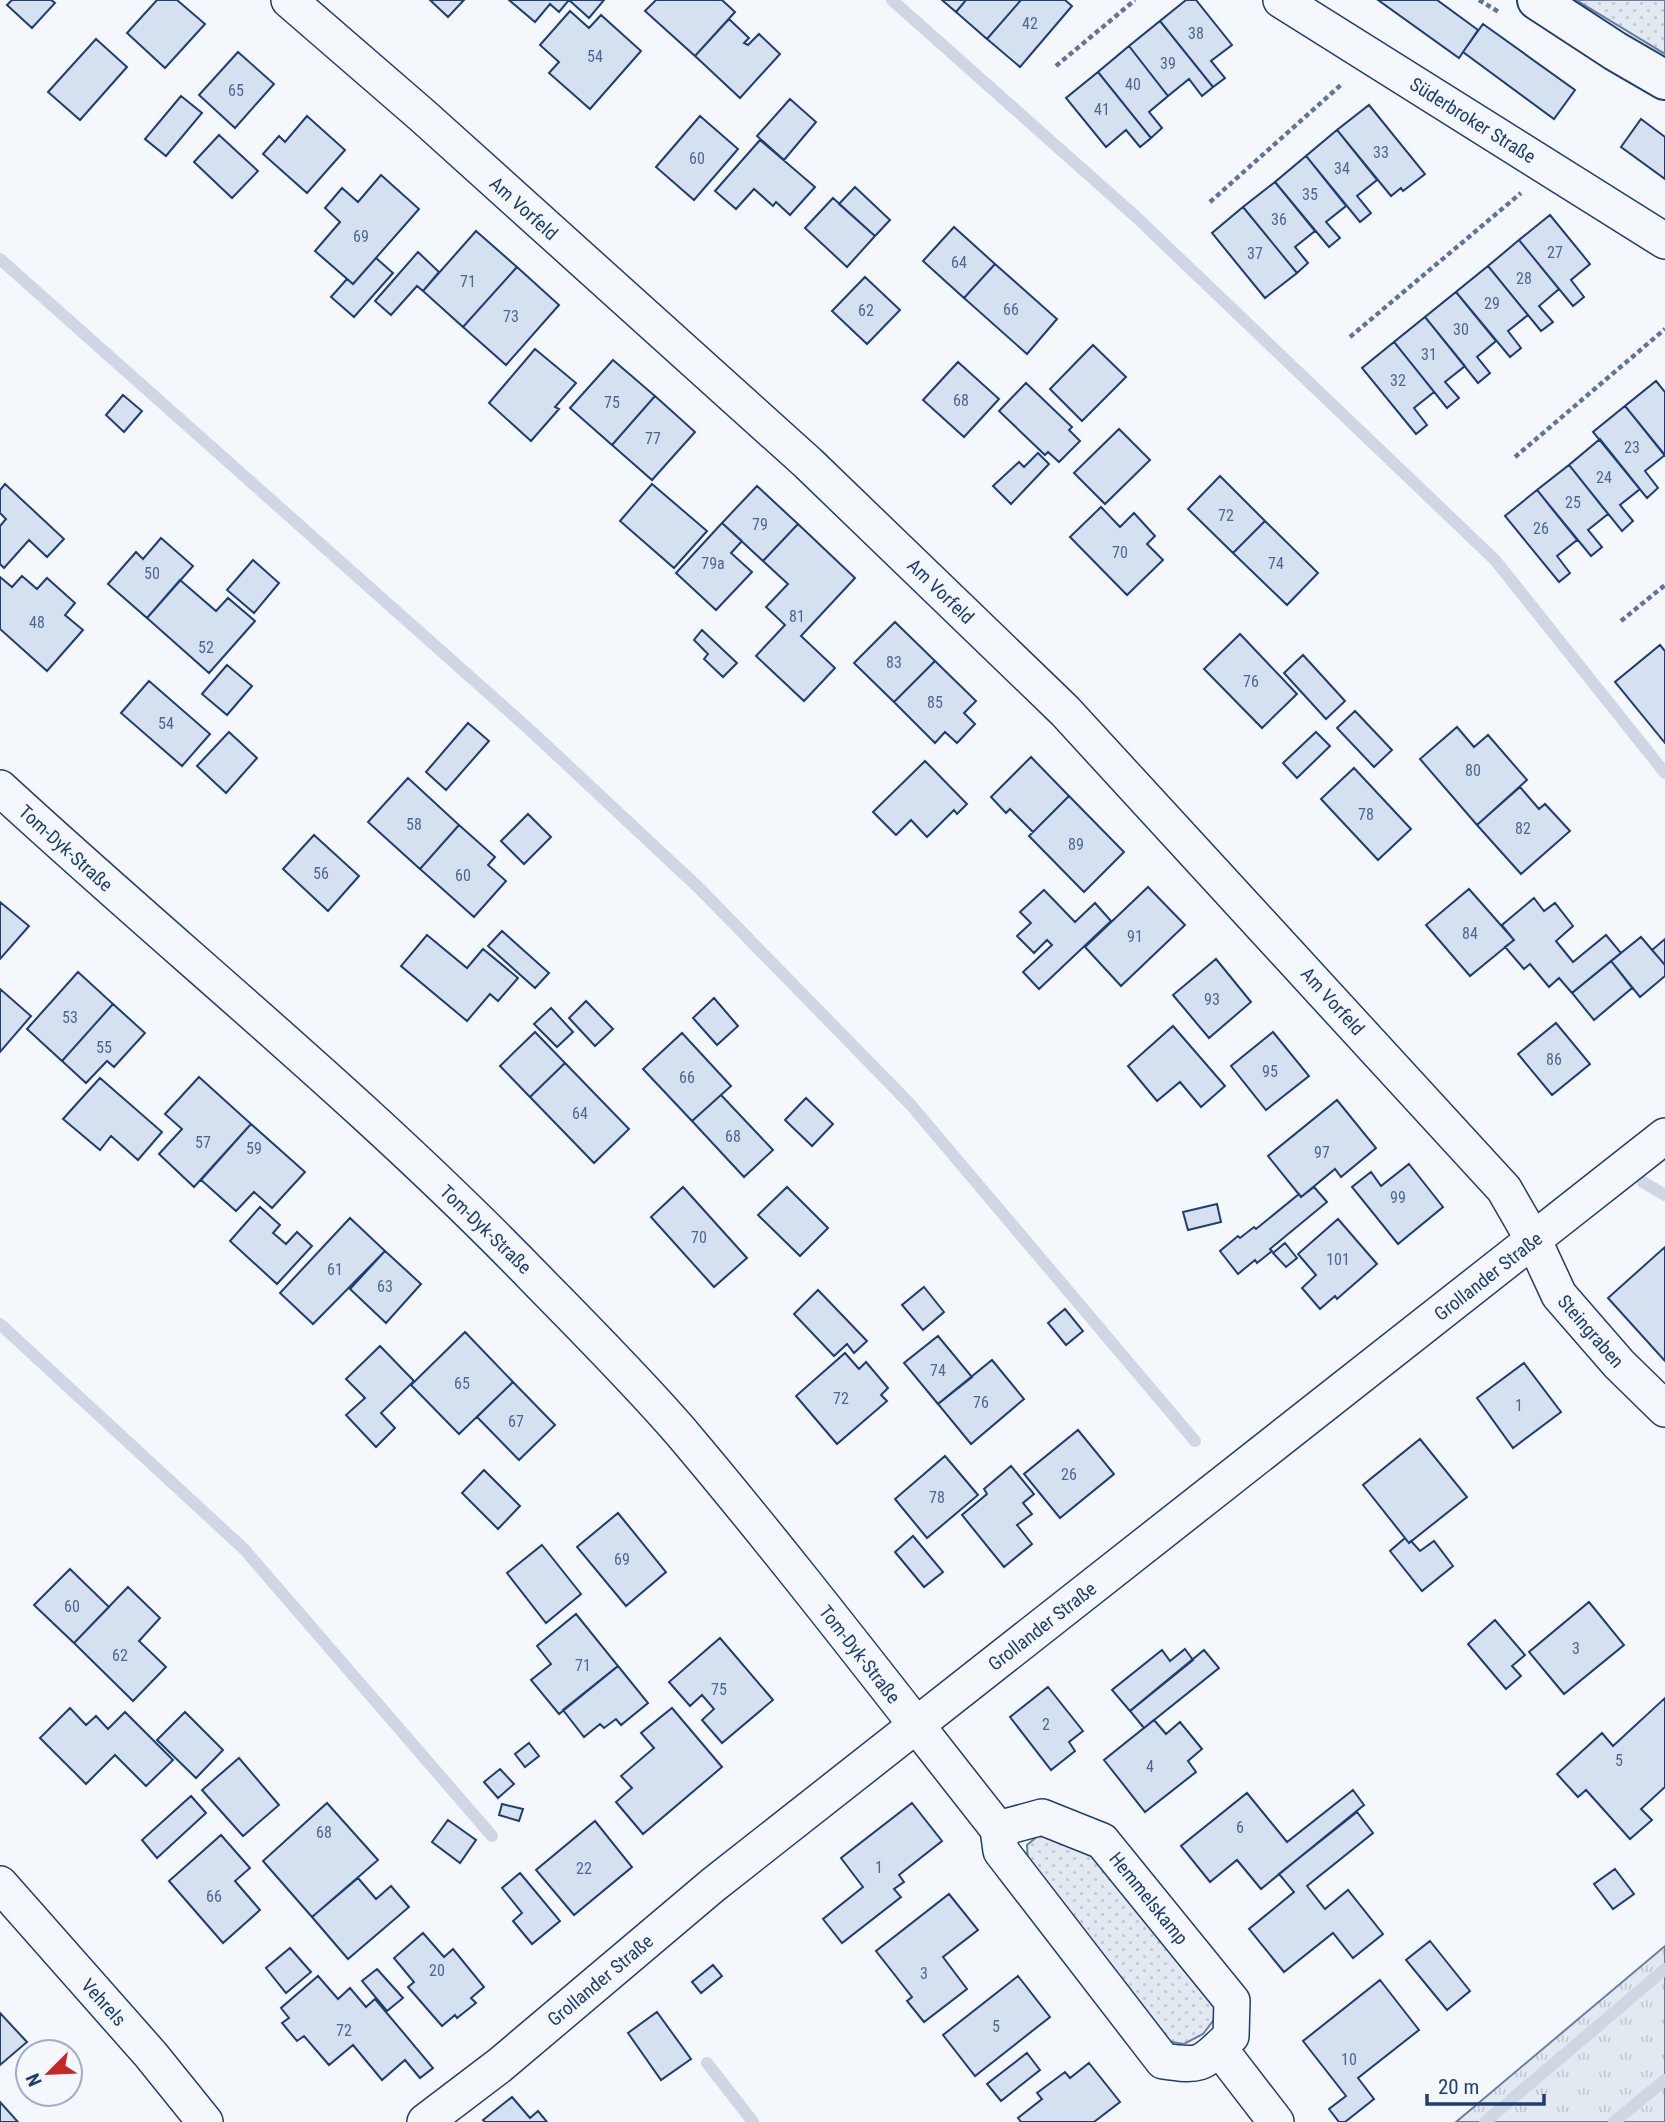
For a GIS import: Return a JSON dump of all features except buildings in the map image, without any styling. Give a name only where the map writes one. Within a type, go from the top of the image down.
[{"type":"street","name":"Am Vorfeld","points":[[289,0],[423,116],[808,463],[1065,711],[1504,1189],[1534,1241]]},
{"type":"street","name":"Süderbroker Straße","points":[[1281,0],[1665,241]]},
{"type":"street","points":[[1537,0],[1665,80]]},
{"type":"street","name":"Tom-Dyk-Straße","points":[[0,788],[94,875],[392,1137],[534,1277],[678,1429],[916,1725]]},
{"type":"street","name":"Grollander Straße","points":[[425,2122],[500,2065],[713,1885],[1665,1136]]},
{"type":"street","name":"Steingraben","points":[[1534,1241],[1559,1295],[1619,1364],[1665,1409]]},
{"type":"street","points":[[916,1725],[998,1829],[1001,1851],[1163,2061],[1192,2066],[1208,2059],[1219,2048],[1276,2122]]},
{"type":"street","name":"Hemmelskamp","points":[[998,1829],[1042,1817],[1102,1841],[1232,2001],[1231,2036],[1219,2048]]},
{"type":"street","name":"Vehrels","points":[[0,1884],[152,2055],[205,2122]]},
{"type":"path","points":[[1056,66],[1135,0]]},
{"type":"path","points":[[1210,202],[1372,57]]},
{"type":"path","points":[[1350,337],[1550,169]]},
{"type":"path","points":[[1515,457],[1665,329]]},
{"type":"path","points":[[1621,621],[1665,585]]},
{"type":"green space","points":[[1576,0],[1665,0],[1665,54]]},
{"type":"green space","points":[[1044,1831],[1066,1836],[1111,1870],[1216,1996],[1216,2017],[1203,2034],[1184,2044],[1166,2041],[1028,1864],[1027,1845]]},
{"type":"green space","points":[[1665,1946],[1665,2122],[1456,2122]]},
{"type":"waterway","points":[[892,0],[1134,215],[1495,560],[1665,773]]},
{"type":"waterway","points":[[0,259],[531,731],[699,888],[910,1104],[1195,1441]]},
{"type":"waterway","points":[[1643,1182],[1665,1195]]},
{"type":"waterway","points":[[0,1324],[244,1549],[492,1836]]},
{"type":"waterway","points":[[1485,2122],[1665,1969]]},
{"type":"waterway","points":[[707,2063],[753,2122]]},
{"type":"waterway","points":[[1614,2122],[1665,2080]]}]
